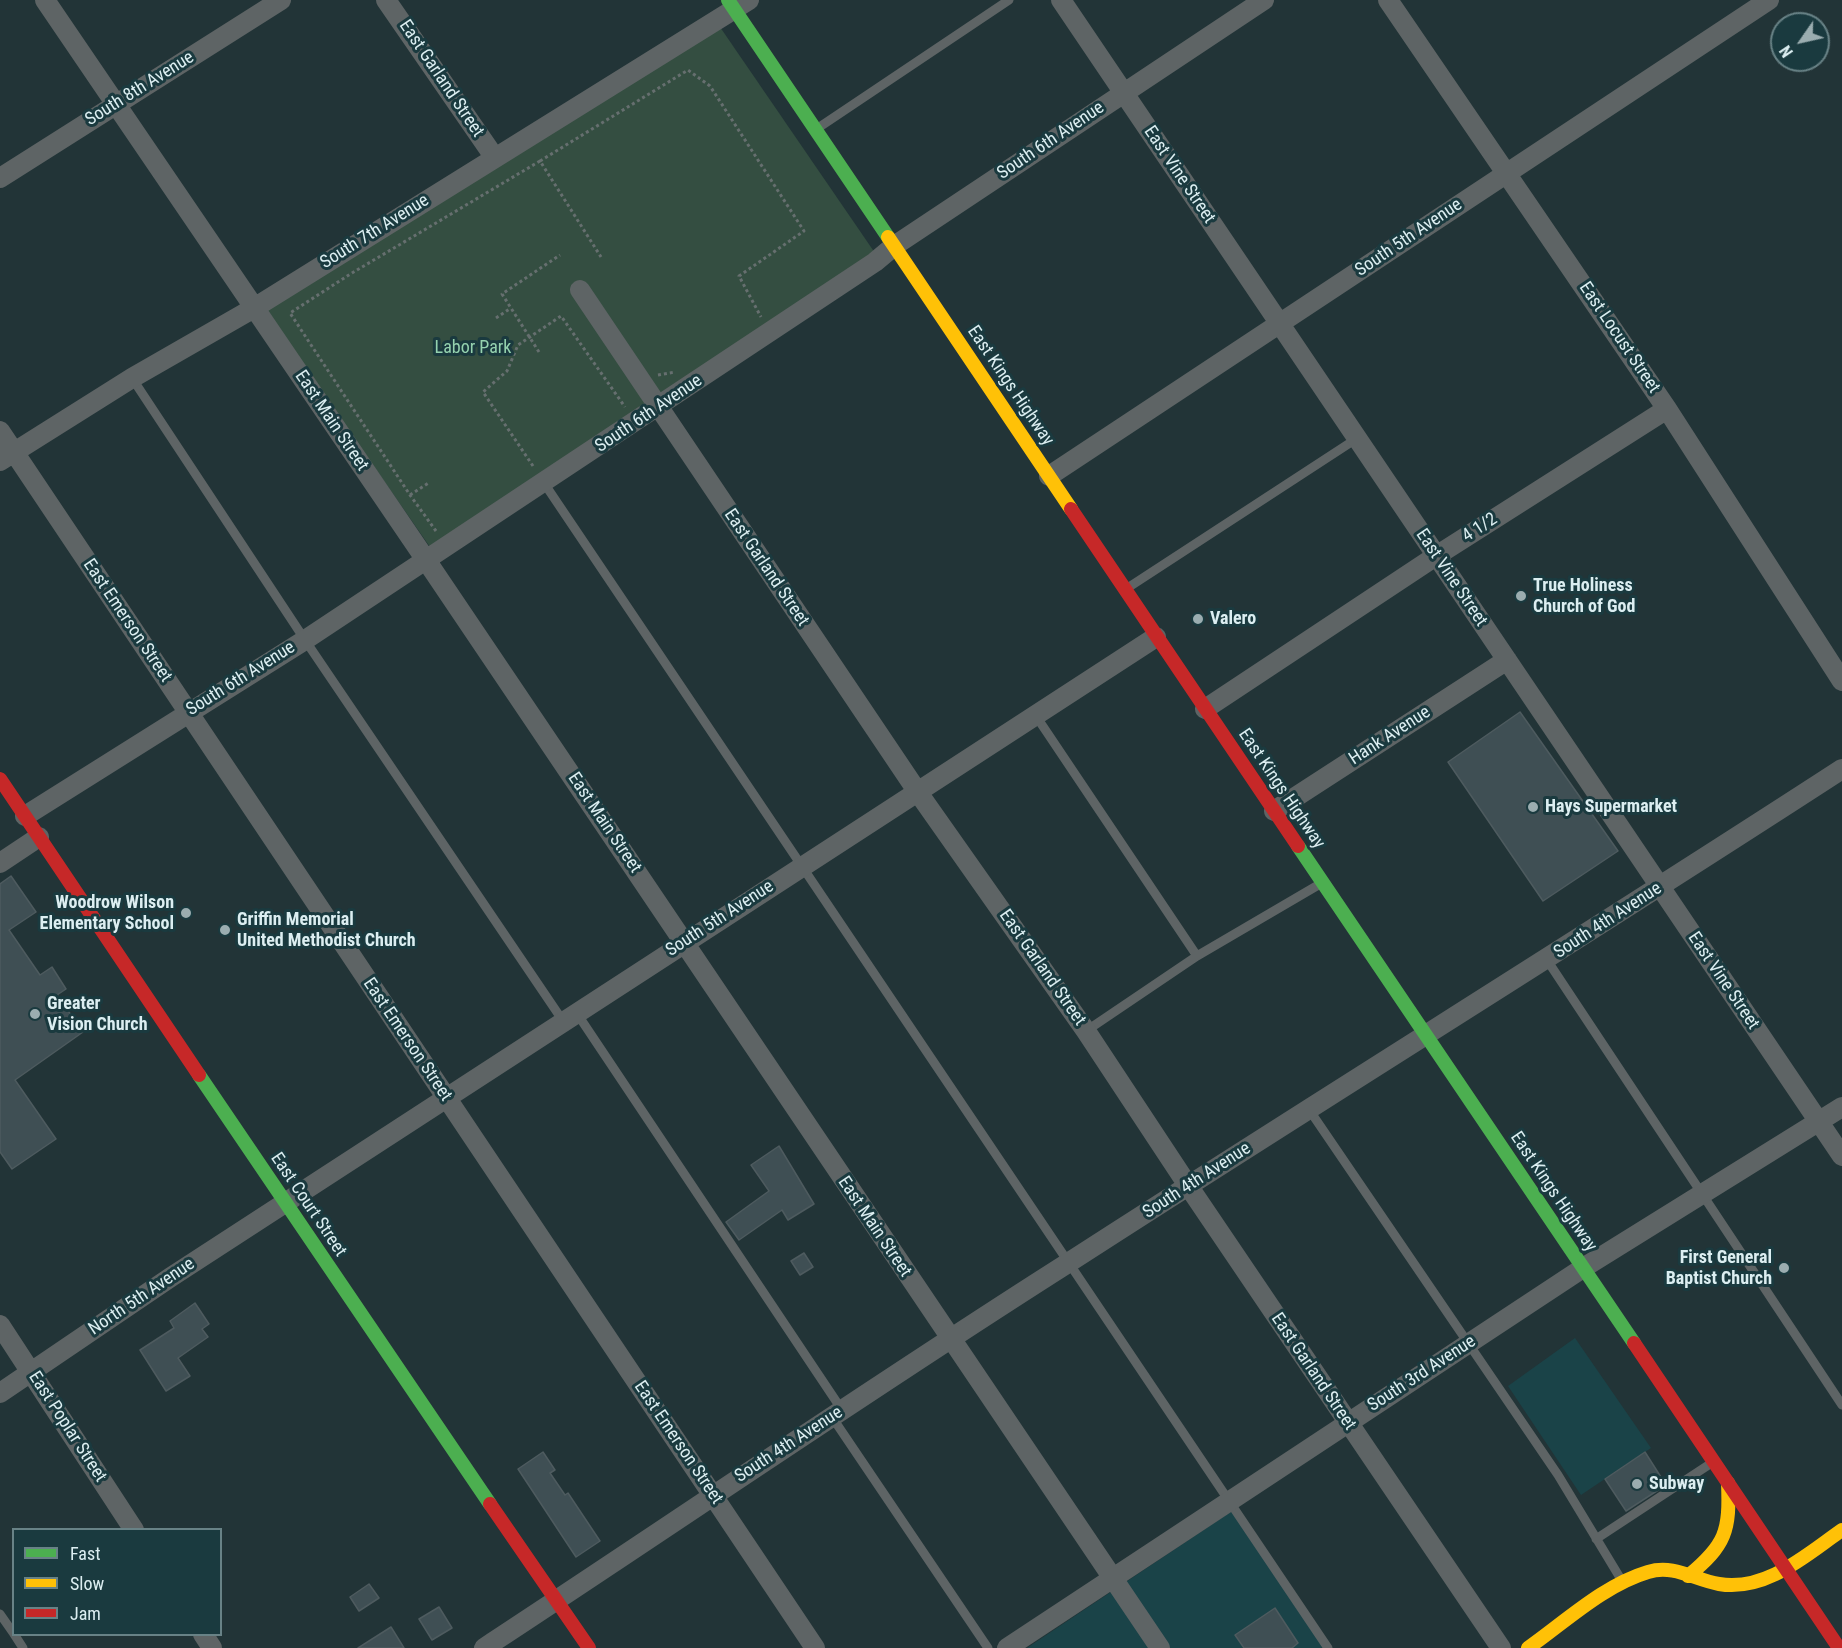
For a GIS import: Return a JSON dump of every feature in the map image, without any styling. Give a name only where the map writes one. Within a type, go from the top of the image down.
[{"type":"main road","name":"East Kings Highway","points":[[737,3],[816,130],[1839,1648]]},
{"type":"main road","name":"East Court Street","points":[[0,779],[285,1203],[589,1648]]},
{"type":"main road","points":[[1688,1576],[1723,1544],[1730,1524],[1728,1483]]},
{"type":"main road","points":[[1528,1648],[1623,1583],[1662,1569],[1722,1584],[1739,1585],[1760,1581],[1785,1568],[1842,1530]]},
{"type":"street","name":"East Main Street","points":[[45,0],[1160,1648]]},
{"type":"street","name":"South 8th Avenue","points":[[0,178],[282,0]]},
{"type":"street","name":"East Garland Street","points":[[386,0],[495,158]]},
{"type":"street","name":"East Vine Street","points":[[1060,0],[1842,1156]]},
{"type":"street","name":"South 6th Avenue","points":[[25,816],[187,712],[305,640],[426,560],[539,476],[658,408],[875,262],[894,246],[1264,0]]},
{"type":"street","name":"East Locust Street","points":[[1388,0],[1667,409],[1842,681]]},
{"type":"street","name":"South 5th Avenue","points":[[1049,476],[1769,0]]},
{"type":"street","name":"South 7th Avenue","points":[[7,457],[132,378],[254,308],[495,158],[737,3]]},
{"type":"street","name":"East Garland Street","points":[[580,290],[917,791],[1086,1031],[1188,1187],[1501,1648]]},
{"type":"street","name":"4 1/2","points":[[1205,709],[1436,556],[1667,409]]},
{"type":"street","name":"East Emerson Street","points":[[0,431],[7,457],[187,712],[815,1648]]},
{"type":"street","name":"South 5th Avenue","points":[[285,1203],[1156,637]]},
{"type":"street","name":"Hank Avenue","points":[[1274,811],[1507,660]]},
{"type":"street","name":"South 4th Avenue","points":[[484,1648],[1069,1262],[1425,1034],[1547,960],[1842,769]]},
{"type":"street","points":[[0,863],[39,837]]},
{"type":"street","name":"South 3rd Avenue","points":[[1007,1648],[1582,1268],[1842,1107]]},
{"type":"street","name":"North 5th Avenue","points":[[0,1393],[285,1203]]},
{"type":"street","name":"East Poplar Street","points":[[0,1325],[133,1528]]},
{"type":"lane","points":[[816,130],[1009,0]]},
{"type":"lane","points":[[132,378],[305,640],[570,1017],[837,1413],[988,1648]]},
{"type":"lane","points":[[1125,590],[1356,440]]},
{"type":"lane","points":[[539,476],[1328,1648]]},
{"type":"lane","points":[[1036,716],[1197,956]]},
{"type":"lane","points":[[1086,1031],[1197,956],[1323,883]]},
{"type":"lane","points":[[1547,960],[1842,1405]]},
{"type":"lane","points":[[1308,1108],[1558,1475],[1623,1583]]},
{"type":"lane","points":[[1596,1539],[1714,1462]]},
{"type":"lane","points":[[0,1614],[12,1631]]},
{"type":"path","points":[[444,526],[435,531],[290,313],[352,273],[688,70],[710,86],[804,231],[740,276],[761,317],[752,323]]},
{"type":"path","points":[[540,161],[601,257]]},
{"type":"path","points":[[539,352],[502,294],[560,255]]},
{"type":"path","points":[[496,318],[511,308]]},
{"type":"path","points":[[539,476],[483,392],[486,386],[507,371],[518,345],[561,316],[625,407],[616,413]]},
{"type":"path","points":[[649,380],[658,375],[677,372]]},
{"type":"path","points":[[410,495],[430,482]]},
{"type":"shaded area","points":[[1575,1338],[1651,1448],[1581,1495],[1508,1386]]},
{"type":"shaded area","points":[[1232,1511],[1325,1648],[1027,1648]]},
{"type":"green space","name":"Labor Park","points":[[720,27],[875,253],[430,547],[265,310]]},
{"type":"building","name":"Hays Supermarket","points":[[1520,712],[1618,851],[1543,901],[1448,762]]},
{"type":"building","name":"Greater Vision Church","points":[[11,876],[36,912],[9,930],[40,975],[52,967],[66,989],[57,995],[83,1032],[15,1080],[56,1139],[12,1169],[0,1152],[0,884]]},
{"type":"building","points":[[779,1146],[814,1204],[788,1220],[782,1210],[739,1240],[726,1222],[769,1191],[751,1165]]},
{"type":"building","points":[[804,1253],[813,1267],[800,1275],[791,1261]]},
{"type":"building","points":[[195,1303],[209,1324],[202,1329],[208,1337],[178,1358],[190,1376],[166,1391],[140,1350],[174,1328],[170,1321]]},
{"type":"building","points":[[543,1452],[555,1470],[550,1473],[565,1495],[568,1493],[600,1541],[576,1557],[518,1469]]},
{"type":"building","name":"Subway","points":[[1645,1452],[1666,1485],[1626,1511],[1605,1479]]},
{"type":"building","points":[[369,1584],[379,1598],[359,1611],[350,1597]]},
{"type":"building","points":[[439,1607],[452,1628],[432,1640],[419,1619]]},
{"type":"building","points":[[1275,1608],[1298,1643],[1292,1648],[1244,1648],[1235,1635]]},
{"type":"building","points":[[391,1627],[404,1648],[358,1648]]},
{"type":"traffic: fast","points":[[728,0],[888,237]]},
{"type":"traffic: fast","points":[[1298,846],[1634,1343]]},
{"type":"traffic: fast","points":[[199,1075],[490,1504]]},
{"type":"traffic: slow","points":[[888,237],[1071,509]]},
{"type":"traffic: slow","points":[[1688,1576],[1711,1555],[1723,1536],[1728,1513],[1728,1483]]},
{"type":"traffic: slow","points":[[1528,1648],[1585,1605],[1632,1578],[1648,1572],[1667,1570],[1719,1584],[1736,1585],[1753,1582],[1785,1569],[1842,1530]]},
{"type":"traffic: jam","points":[[1071,509],[1298,846]]},
{"type":"traffic: jam","points":[[0,779],[199,1075]]},
{"type":"traffic: jam","points":[[1634,1343],[1839,1648]]},
{"type":"traffic: jam","points":[[490,1504],[589,1648]]},
{"type":"place","name":"True Holiness Church of God","points":[[1521,596]]},
{"type":"place","name":"Valero","points":[[1198,619]]},
{"type":"place","name":"Hays Supermarket","points":[[1533,807]]},
{"type":"place","name":"Woodrow Wilson Elementary School","points":[[186,913]]},
{"type":"place","name":"Griffin Memorial United Methodist Church","points":[[225,930]]},
{"type":"place","name":"Greater Vision Church","points":[[35,1014]]},
{"type":"place","name":"First General Baptist Church","points":[[1784,1268]]},
{"type":"place","name":"Subway","points":[[1637,1484]]}]
